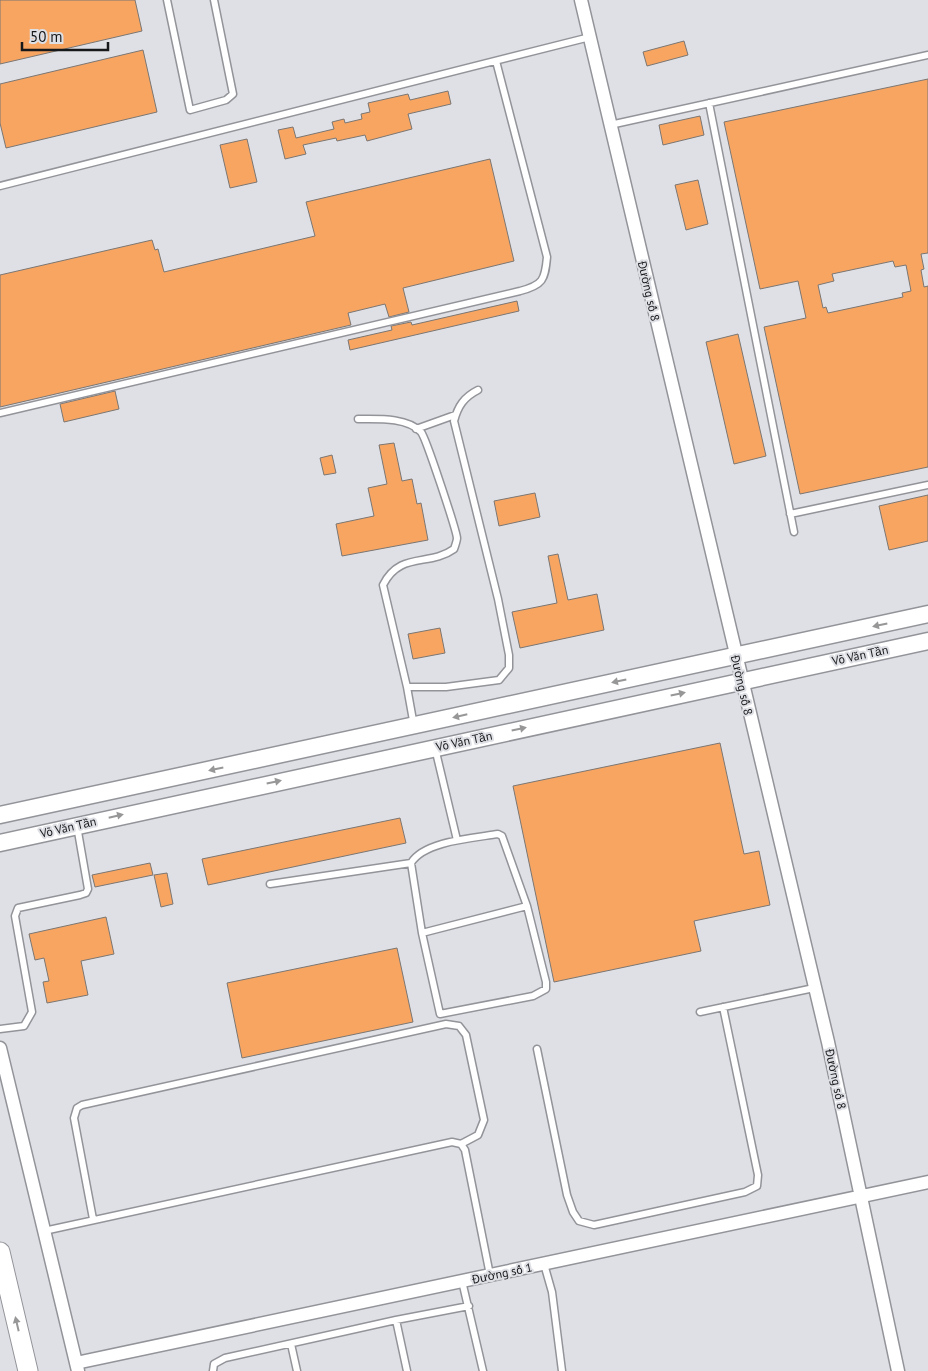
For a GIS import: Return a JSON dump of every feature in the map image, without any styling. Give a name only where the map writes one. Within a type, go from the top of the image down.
[{"type":"main road","points":[[0,1252],[28,1371]]},
{"type":"street","name":"Đường số 8","points":[[581,0],[814,988],[862,1196],[898,1371]]},
{"type":"street","name":"Võ Văn Tần","points":[[0,815],[414,727],[928,614]]},
{"type":"street","name":"Võ Văn Tần","points":[[0,843],[928,641]]},
{"type":"street","points":[[0,1048],[77,1367]]},
{"type":"street","name":"Đường số 1","points":[[77,1367],[462,1281],[928,1182]]},
{"type":"lane","points":[[167,0],[190,110],[226,100],[233,94],[214,0]]},
{"type":"lane","points":[[0,186],[590,37]]},
{"type":"lane","points":[[610,125],[928,54]]},
{"type":"lane","points":[[0,413],[525,290],[539,284],[544,277],[547,256],[496,61]]},
{"type":"lane","points":[[709,103],[794,532]]},
{"type":"lane","points":[[407,687],[446,687],[499,680],[508,668],[509,655],[498,599],[454,421],[458,406],[470,394],[478,390]]},
{"type":"lane","points":[[416,429],[455,415]]},
{"type":"lane","points":[[358,419],[383,419],[410,425],[421,433],[445,497],[457,538],[454,549],[446,554],[404,562],[389,573],[383,585],[407,687],[414,727]]},
{"type":"lane","points":[[790,514],[928,485]]},
{"type":"lane","points":[[435,747],[457,840]]},
{"type":"lane","points":[[0,1030],[24,1026],[32,1012],[15,916],[18,908],[80,895],[86,893],[88,889],[77,825]]},
{"type":"lane","points":[[270,884],[411,863],[421,852],[457,840],[498,834],[502,836],[527,906],[546,982],[542,992],[533,996],[448,1014],[440,1014],[422,933],[411,863]]},
{"type":"lane","points":[[422,933],[527,906]]},
{"type":"lane","points":[[700,1012],[814,988]]},
{"type":"lane","points":[[537,1049],[567,1195],[573,1212],[579,1221],[594,1224],[602,1223],[745,1192],[757,1186],[758,1176],[723,1007]]},
{"type":"lane","points":[[44,1231],[452,1142],[461,1144],[478,1135],[484,1120],[466,1035],[459,1026],[446,1024],[82,1105],[77,1108],[74,1118],[94,1219]]},
{"type":"lane","points":[[461,1144],[465,1150],[490,1275]]},
{"type":"lane","points":[[544,1264],[552,1292],[562,1371]]},
{"type":"lane","points":[[462,1281],[483,1371]]},
{"type":"lane","points":[[212,1371],[214,1364],[219,1360],[396,1320],[469,1306]]},
{"type":"lane","points":[[396,1320],[407,1371]]},
{"type":"lane","points":[[291,1344],[297,1371]]},
{"type":"building","points":[[0,0],[135,0],[142,31],[0,64]]},
{"type":"building","points":[[684,41],[688,55],[647,66],[643,52]]},
{"type":"building","points":[[143,50],[157,112],[6,148],[0,123],[0,84]]},
{"type":"building","points":[[928,79],[928,253],[921,254],[924,269],[921,270],[924,287],[928,286],[928,467],[800,494],[764,327],[806,318],[798,281],[760,289],[724,122]],"holes":[[[893,261],[895,267],[906,265],[911,291],[902,293],[903,297],[828,313],[826,307],[823,308],[818,285],[834,281],[832,274]]]},
{"type":"building","points":[[448,91],[451,104],[408,114],[412,129],[367,141],[365,135],[337,141],[336,138],[303,145],[306,154],[285,159],[278,130],[293,127],[296,138],[334,129],[332,122],[344,119],[345,123],[362,119],[361,114],[370,112],[368,103],[408,94],[410,100]]},
{"type":"building","points":[[700,116],[704,135],[663,145],[659,125]]},
{"type":"building","points":[[247,139],[257,182],[230,188],[220,145]]},
{"type":"building","points":[[490,159],[514,261],[403,288],[409,312],[389,317],[385,304],[348,313],[351,325],[0,407],[0,275],[152,240],[155,250],[158,249],[164,272],[315,236],[306,202]]},
{"type":"building","points":[[698,180],[708,224],[686,230],[675,185]]},
{"type":"building","points":[[517,301],[519,311],[350,350],[348,340],[392,330],[391,326],[411,322],[412,325]]},
{"type":"building","points":[[738,334],[766,456],[734,464],[706,342]]},
{"type":"building","points":[[115,391],[119,409],[64,422],[60,404]]},
{"type":"building","points":[[394,443],[402,481],[412,479],[417,504],[421,503],[428,540],[342,556],[336,524],[374,516],[368,488],[387,484],[379,445]]},
{"type":"building","points":[[332,455],[336,473],[324,475],[320,458]]},
{"type":"building","points":[[535,493],[540,517],[499,526],[494,501]]},
{"type":"building","points":[[928,495],[928,541],[889,550],[879,506]]},
{"type":"building","points":[[558,554],[568,600],[597,594],[604,630],[520,648],[512,612],[557,603],[548,556]]},
{"type":"building","points":[[440,628],[445,653],[413,659],[408,634]]},
{"type":"building","points":[[720,743],[744,854],[759,851],[770,905],[694,921],[701,951],[554,982],[513,786]]},
{"type":"building","points":[[400,818],[406,843],[208,885],[202,859]]},
{"type":"building","points":[[150,863],[153,875],[95,887],[92,875]]},
{"type":"building","points":[[167,873],[173,904],[161,907],[154,875]]},
{"type":"building","points":[[106,917],[114,954],[81,961],[88,995],[47,1003],[43,982],[49,981],[44,958],[35,960],[29,934]]},
{"type":"building","points":[[397,948],[413,1022],[242,1058],[227,983]]}]
